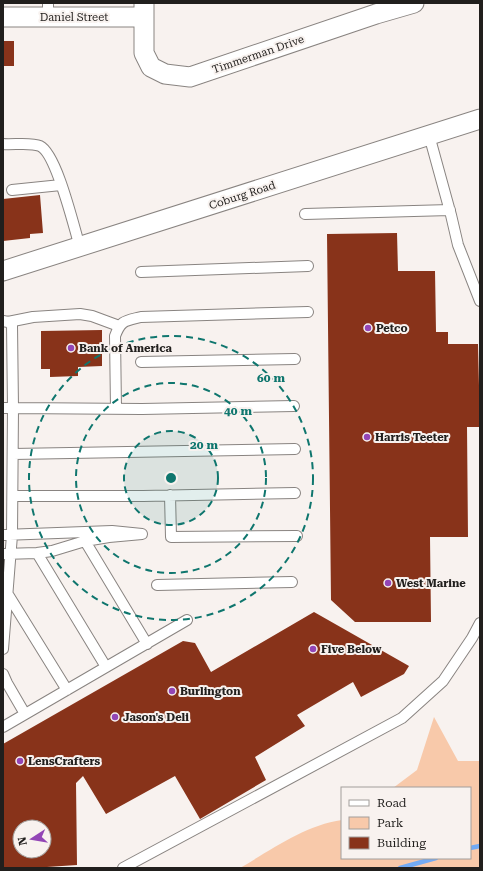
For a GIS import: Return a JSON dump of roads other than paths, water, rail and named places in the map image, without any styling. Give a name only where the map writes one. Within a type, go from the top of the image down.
[{"type":"street","name":"Timmerman Drive","points":[[144,10],[144,53],[151,67],[166,74],[190,78],[376,8],[414,3]]},
{"type":"street","name":"Daniel Street","points":[[3,17],[48,10],[144,10]]},
{"type":"street","name":"Coburg Road","points":[[3,271],[480,119]]},
{"type":"lane","points":[[429,135],[458,244],[480,301]]},
{"type":"lane","points":[[3,144],[34,145],[44,149],[52,161],[66,196],[80,247]]},
{"type":"lane","points":[[12,190],[61,185]]},
{"type":"lane","points":[[305,214],[450,210]]},
{"type":"lane","points":[[141,272],[308,266]]},
{"type":"lane","points":[[116,409],[115,336],[119,326],[126,321],[140,317],[308,312]]},
{"type":"lane","points":[[6,321],[33,317],[80,314],[92,316],[119,326]]},
{"type":"lane","points":[[3,649],[8,535],[13,496],[13,454],[8,408],[12,325],[6,321]]},
{"type":"lane","points":[[142,362],[295,359]]},
{"type":"lane","points":[[8,408],[116,409],[294,406]]},
{"type":"lane","points":[[13,454],[295,449]]},
{"type":"lane","points":[[13,496],[295,493]]},
{"type":"lane","points":[[170,495],[171,537],[298,536]]},
{"type":"lane","points":[[7,554],[52,551],[85,541],[142,534],[112,531],[8,535]]},
{"type":"lane","points":[[85,541],[147,644]]},
{"type":"lane","points":[[37,553],[106,667]]},
{"type":"lane","points":[[157,585],[292,582]]},
{"type":"lane","points":[[5,594],[67,690]]},
{"type":"lane","points":[[3,727],[187,620]]},
{"type":"lane","points":[[123,868],[402,718],[443,681],[472,638],[480,623]]},
{"type":"lane","points":[[3,674],[6,689],[26,714]]},
{"type":"waterway","points":[[471,848],[480,846]]},
{"type":"waterway","points":[[400,868],[432,859]]},
{"type":"place","name":"Petco","points":[[368,328]]},
{"type":"place","name":"Bank of America","points":[[71,348]]},
{"type":"place","name":"Harris Teeter","points":[[367,437]]},
{"type":"place","name":"West Marine","points":[[388,583]]},
{"type":"place","name":"Five Below","points":[[313,649]]},
{"type":"place","name":"Burlington","points":[[172,691]]},
{"type":"place","name":"Jason's Deli","points":[[115,717]]},
{"type":"place","name":"LensCrafters","points":[[20,761]]}]
